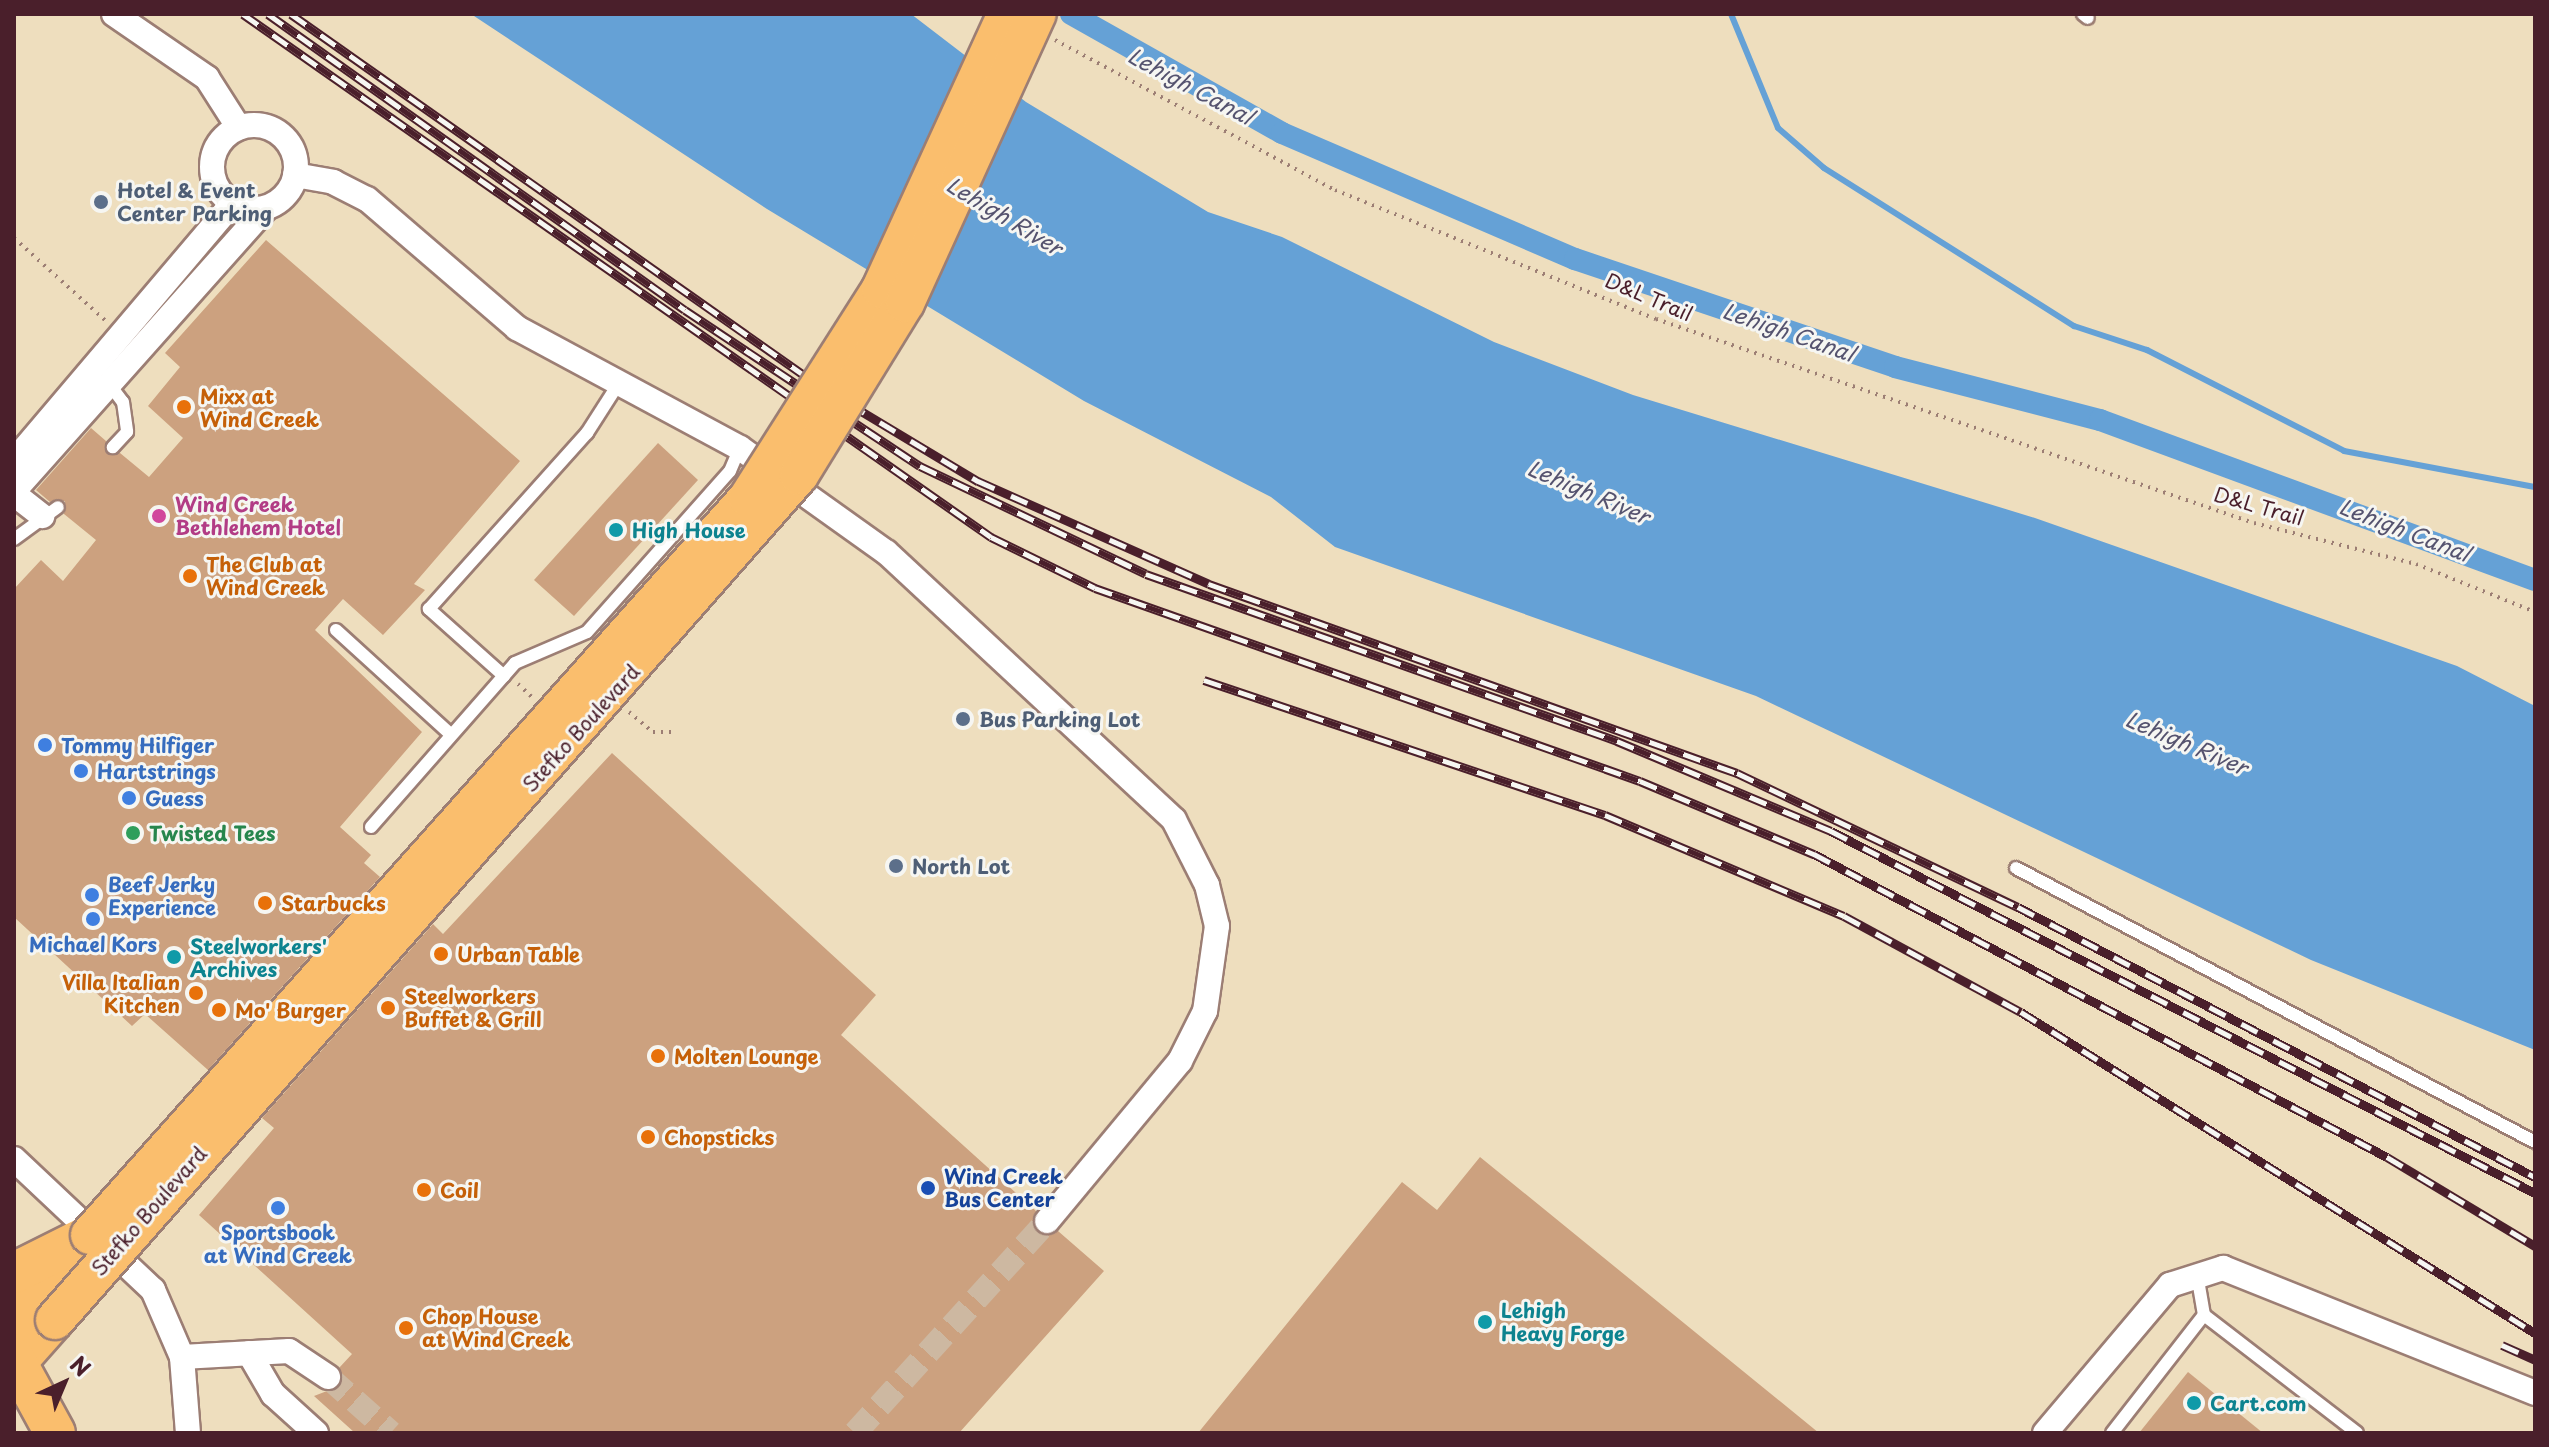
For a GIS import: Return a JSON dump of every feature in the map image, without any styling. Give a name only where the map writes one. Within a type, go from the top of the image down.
[{"type":"highway","points":[[29,1303],[90,1235]]},
{"type":"highway","points":[[15,1363],[55,1433]]},
{"type":"main road","name":"Stefko Boulevard","points":[[90,1235],[748,498],[881,289],[1007,14]]},
{"type":"main road","name":"Stefko Boulevard","points":[[15,1363],[29,1303],[799,475],[905,303],[1043,25]]},
{"type":"street","points":[[114,14],[207,78],[239,128]]},
{"type":"street","points":[[14,461],[266,208],[288,192],[295,175],[294,153],[277,131],[239,128],[225,137],[212,161],[217,189],[233,203],[266,208]]},
{"type":"street","points":[[295,175],[367,199],[517,328],[740,448],[959,612],[1159,802],[1207,885],[1216,951],[1191,1044],[1047,1221]]},
{"type":"street","points":[[50,512],[14,493],[233,203]]},
{"type":"street","points":[[14,1159],[140,1273],[182,1357],[188,1433]]},
{"type":"street","points":[[2045,1433],[2170,1285],[2197,1271],[2223,1268],[2535,1393]]},
{"type":"street","points":[[182,1357],[289,1351],[328,1377]]},
{"type":"street","points":[[249,1353],[273,1394],[316,1433]]},
{"type":"lane","points":[[101,376],[123,402],[127,432],[113,447]]},
{"type":"lane","points":[[504,676],[429,609],[587,433],[619,383]]},
{"type":"lane","points":[[371,827],[449,733],[515,663],[587,632],[730,471],[740,448]]},
{"type":"lane","points":[[14,539],[50,512]]},
{"type":"lane","points":[[336,630],[449,733]]},
{"type":"lane","points":[[2016,868],[2535,1142]]},
{"type":"lane","points":[[2197,1271],[2204,1315],[2357,1433]]},
{"type":"lane","points":[[2112,1433],[2204,1315]]},
{"type":"path","name":"D&L Trail","points":[[1043,25],[1335,190],[1671,325],[2254,523],[2416,564],[2535,612]]},
{"type":"path","points":[[14,238],[114,327]]},
{"type":"path","points":[[622,710],[653,732],[671,732]]},
{"type":"water","name":"Lehigh River","points":[[471,14],[911,14],[1026,102],[1208,212],[1282,237],[1494,342],[1633,395],[2035,518],[2457,666],[2535,706],[2535,1050],[2311,960],[1756,696],[1335,547],[1271,497],[1084,401],[767,209]]},
{"type":"building","points":[[266,240],[520,461],[414,584],[425,590],[383,635],[343,599],[315,630],[422,732],[340,827],[371,855],[364,863],[380,877],[208,1070],[145,1014],[132,1026],[14,917],[14,589],[41,560],[63,581],[96,540],[64,514],[65,501],[50,502],[36,490],[91,428],[106,441],[108,454],[120,453],[149,477],[183,438],[148,406],[180,367],[165,353]]},
{"type":"building","name":"High House","points":[[658,443],[698,480],[574,616],[534,580]]},
{"type":"building","points":[[612,753],[876,995],[841,1035],[1036,1211],[1037,1232],[1058,1231],[1104,1271],[959,1433],[355,1433],[314,1396],[340,1386],[339,1368],[352,1354],[199,1215],[274,1128],[262,1118],[433,924],[443,934]]},
{"type":"building","name":"Lehigh Heavy Forge","points":[[1480,1157],[1819,1433],[1198,1433],[1402,1182],[1437,1210]]},
{"type":"building","name":"Cart.com","points":[[2188,1372],[2263,1433],[2139,1433]]},
{"type":"waterway","name":"Lehigh Canal","points":[[1071,14],[1282,133],[1575,259],[1895,367],[2100,420],[2535,580]]},
{"type":"waterway","points":[[1731,14],[1778,128],[1824,168],[2074,326],[2147,350],[2344,451],[2535,487]]},
{"type":"tunnel","points":[[855,1433],[1047,1221]]},
{"type":"tunnel","points":[[328,1377],[391,1433]]},
{"type":"railway","points":[[243,14],[991,537],[1095,588],[1640,781],[1814,854],[2387,1157],[2535,1246]]},
{"type":"railway","points":[[268,14],[685,310],[920,466],[1146,574],[1617,741],[1831,831],[2535,1193]]},
{"type":"railway","points":[[291,14],[818,385],[978,481],[1209,584],[1737,773],[2018,907],[2535,1177]]},
{"type":"railway","points":[[1204,680],[1605,815],[1844,916],[2021,1012],[2535,1333]]},
{"type":"railway","points":[[2502,1345],[2535,1360]]},
{"type":"place","name":"Hotel & Event Center Parking","points":[[101,202]]},
{"type":"place","name":"Mixx at Wind Creek","points":[[184,407]]},
{"type":"place","name":"Wind Creek Bethlehem Hotel","points":[[159,516]]},
{"type":"place","name":"High House","points":[[616,530]]},
{"type":"place","name":"The Club at Wind Creek","points":[[190,576]]},
{"type":"place","name":"Bus Parking Lot","points":[[963,719]]},
{"type":"place","name":"Tommy Hilfiger","points":[[45,745]]},
{"type":"place","name":"Hartstrings","points":[[81,771]]},
{"type":"place","name":"Guess","points":[[129,798]]},
{"type":"place","name":"Twisted Tees","points":[[133,833]]},
{"type":"place","name":"North Lot","points":[[896,866]]},
{"type":"place","name":"Beef Jerky Experience","points":[[92,895]]},
{"type":"place","name":"Starbucks","points":[[265,903]]},
{"type":"place","name":"Michael Kors","points":[[93,919]]},
{"type":"place","name":"Urban Table","points":[[441,954]]},
{"type":"place","name":"Steelworkers' Archives","points":[[174,957]]},
{"type":"place","name":"Villa Italian Kitchen","points":[[196,993]]},
{"type":"place","name":"Steelworkers Buffet & Grill","points":[[388,1008]]},
{"type":"place","name":"Mo' Burger","points":[[219,1010]]},
{"type":"place","name":"Molten Lounge","points":[[658,1056]]},
{"type":"place","name":"Chopsticks","points":[[648,1137]]},
{"type":"place","name":"Wind Creek Bus Center","points":[[928,1188]]},
{"type":"place","name":"Coil","points":[[424,1190]]},
{"type":"place","name":"Sportsbook at Wind Creek","points":[[278,1208]]},
{"type":"place","name":"Lehigh Heavy Forge","points":[[1485,1322]]},
{"type":"place","name":"Chop House at Wind Creek","points":[[406,1328]]},
{"type":"place","name":"Cart.com","points":[[2194,1403]]}]
